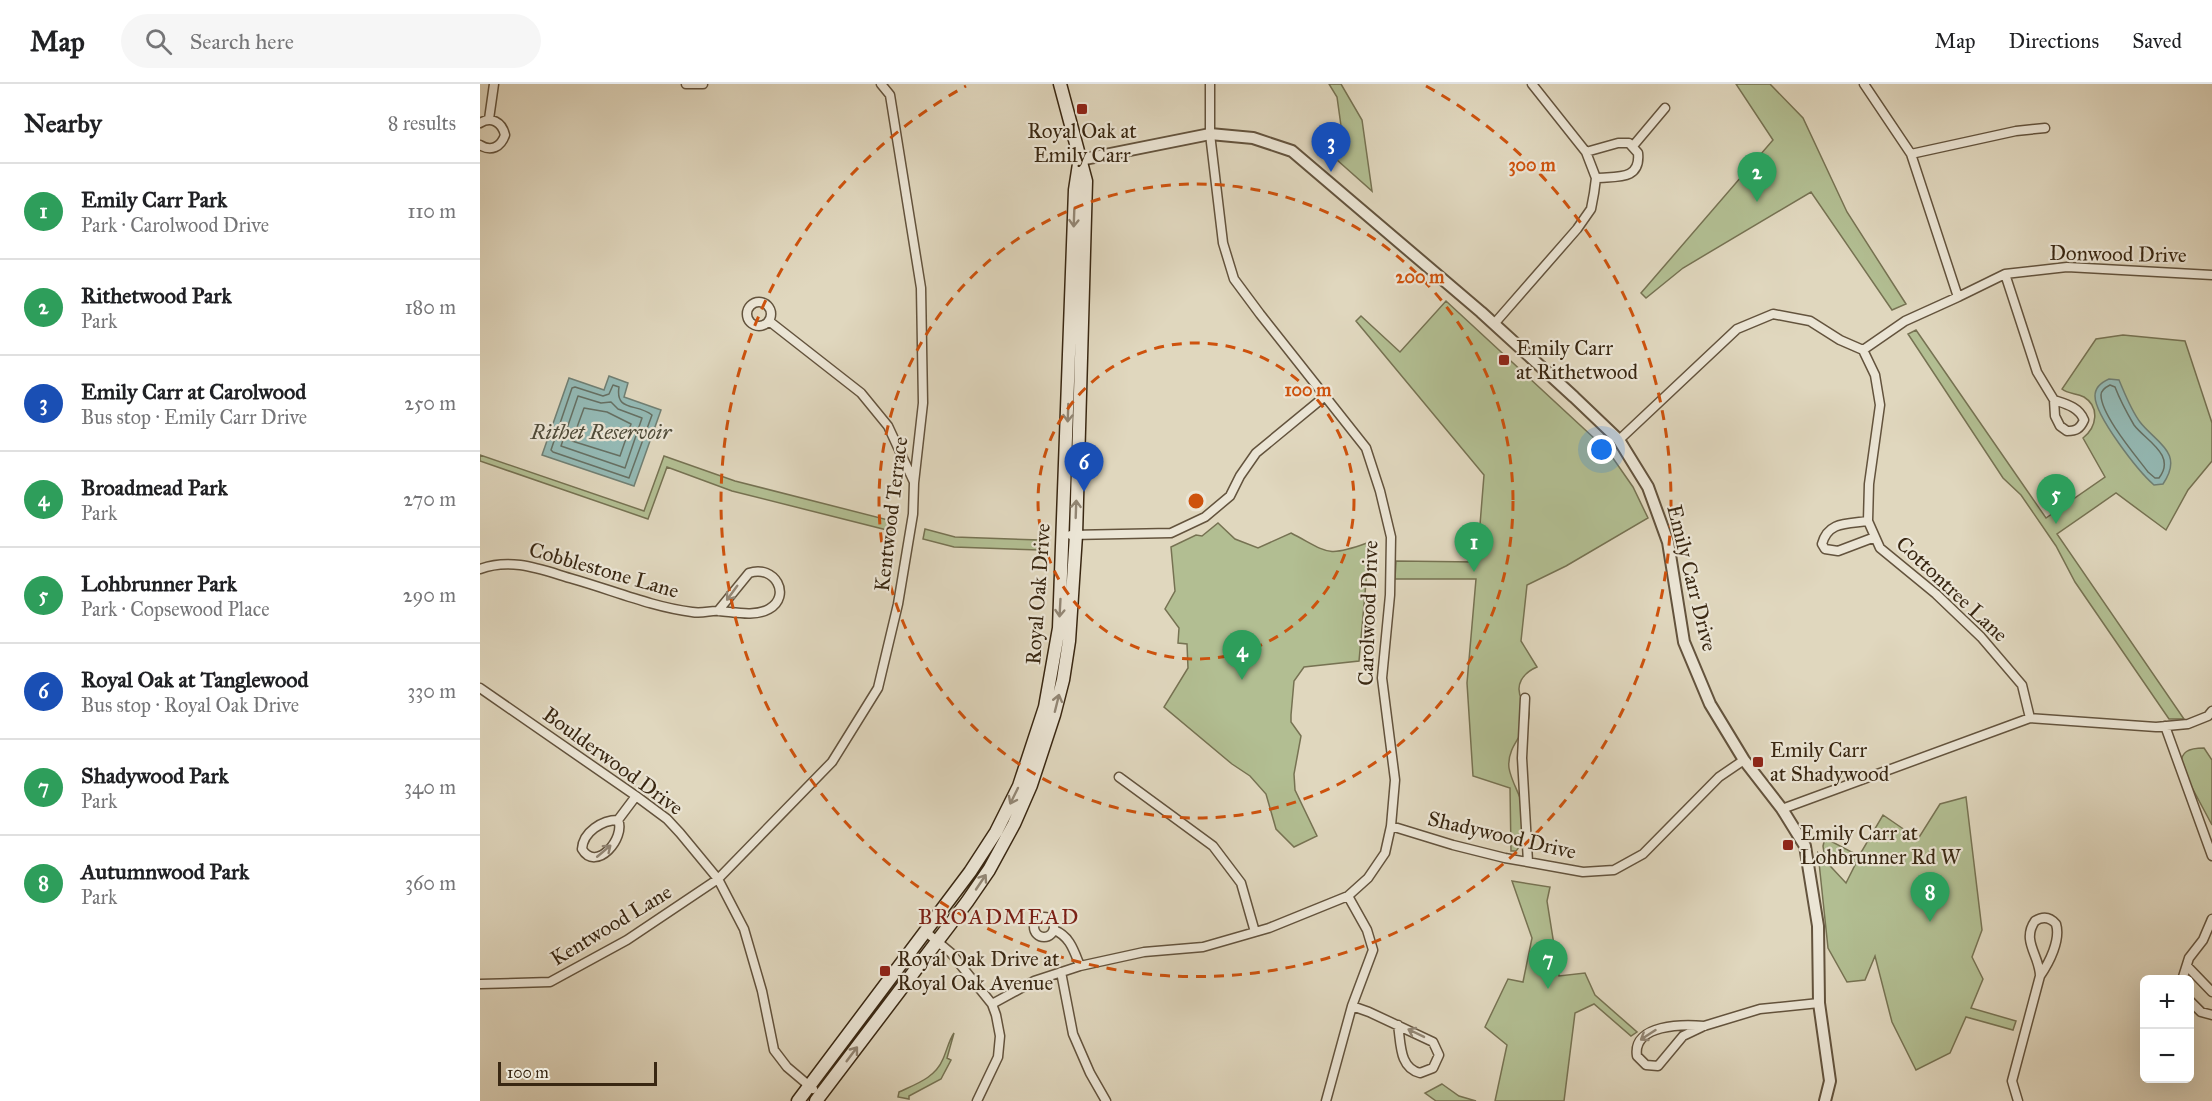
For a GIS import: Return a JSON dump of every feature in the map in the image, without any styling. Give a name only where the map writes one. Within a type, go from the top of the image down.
[{"type":"main road","name":"Royal Oak Drive","points":[[819,1098],[989,870],[1014,824],[1042,754],[1063,680],[1069,641],[1075,190],[1080,160],[1060,84]]},
{"type":"main road","name":"Royal Oak Drive","points":[[798,1101],[970,872],[996,832],[1019,786],[1045,707],[1059,628],[1069,535]]},
{"type":"street","points":[[489,119],[494,84]]},
{"type":"street","points":[[686,84],[703,84]]},
{"type":"street","points":[[881,84],[890,94],[895,84]]},
{"type":"street","name":"Carolwood Drive","points":[[992,1004],[1034,981],[1080,966],[1144,952],[1203,947],[1255,932],[1348,896],[1368,878],[1385,853],[1391,826],[1395,780],[1382,678],[1390,595],[1391,537],[1380,491],[1366,448],[1234,279],[1223,243],[1210,135],[1210,84]]},
{"type":"street","points":[[1494,324],[1577,229],[1591,209],[1596,178],[1586,152],[1532,84]]},
{"type":"street","points":[[1864,84],[1911,154],[1958,297]]},
{"type":"street","name":"Kentwood Terrace","points":[[718,879],[832,762],[878,688],[898,604],[913,514],[923,403],[921,288],[890,94]]},
{"type":"street","points":[[1633,146],[1665,108]]},
{"type":"street","points":[[480,123],[489,119],[500,124],[505,135],[503,141],[494,148],[488,149],[480,145]]},
{"type":"street","points":[[1911,154],[2016,131],[2045,128]]},
{"type":"street","name":"Emily Carr Drive","points":[[1080,160],[1210,135],[1253,138],[1292,151],[1494,324],[1619,440],[1648,487],[1668,542],[1684,642],[1710,704],[1744,760],[1782,809],[1805,846],[1818,926],[1819,1003],[1830,1081],[1825,1101]]},
{"type":"street","points":[[1586,152],[1618,143],[1633,146],[1638,153],[1639,160],[1633,173],[1626,176],[1596,178]]},
{"type":"street","name":"Donwood Drive","points":[[1863,350],[1905,321],[2005,274],[2067,267],[2212,275]]},
{"type":"street","points":[[2005,274],[2037,372],[2054,400]]},
{"type":"street","points":[[1619,440],[1737,329],[1773,314],[1810,321],[1840,340],[1863,350]]},
{"type":"street","points":[[769,321],[861,393],[888,426],[914,483]]},
{"type":"street","name":"Cottontree Lane","points":[[1863,350],[1875,375],[1880,405],[1869,484],[1868,521],[1875,537],[1880,548],[1936,594],[1981,637],[2022,685],[2030,718]]},
{"type":"street","points":[[1069,535],[1171,533],[1205,517],[1230,496],[1256,453],[1324,397]]},
{"type":"street","points":[[1868,521],[1835,526],[1825,533],[1822,544],[1825,549],[1838,551],[1875,537]]},
{"type":"street","name":"Cobblestone Lane","points":[[480,569],[498,564],[525,565],[674,609],[706,614],[718,611],[730,614],[762,612],[769,609],[778,599],[778,585],[770,574],[756,571],[749,573],[718,611]]},
{"type":"street","name":"Boulderwood Drive","points":[[480,688],[667,819],[718,879],[744,929],[762,992],[774,1050],[787,1067],[810,1086],[819,1098]]},
{"type":"street","points":[[1526,698],[1522,758],[1528,862]]},
{"type":"street","points":[[1782,809],[2030,718],[2165,726],[2188,724],[2208,716],[2212,711]]},
{"type":"street","points":[[2165,726],[2212,856]]},
{"type":"street","name":"Shadywood Drive","points":[[1391,826],[1453,845],[1528,862],[1583,872],[1614,870],[1643,854],[1719,777],[1744,760]]},
{"type":"street","points":[[1119,777],[1213,846],[1241,883],[1255,932]]},
{"type":"street","points":[[618,820],[620,833],[614,843],[599,857],[586,855],[582,849],[584,840],[597,825],[606,821],[618,820],[636,796]]},
{"type":"street","name":"Kentwood Lane","points":[[480,984],[550,982],[627,940],[718,879]]},
{"type":"street","points":[[1326,1101],[1352,1006],[1373,950],[1367,930],[1348,896]]},
{"type":"street","points":[[2018,1101],[2012,1081],[2040,976],[2040,968],[2029,937],[2035,921],[2044,917],[2056,924],[2058,934],[2049,964],[2040,976]]},
{"type":"street","points":[[2184,975],[2189,958],[2203,939],[2212,919]]},
{"type":"street","points":[[1054,930],[1063,933],[1070,941],[1080,966]]},
{"type":"street","points":[[926,932],[951,953],[992,1004],[999,1025],[1000,1047],[994,1067],[977,1101]]},
{"type":"street","points":[[2187,966],[2212,992]]},
{"type":"street","points":[[1061,972],[1073,1034],[1090,1073],[1106,1101]]},
{"type":"street","points":[[1704,1026],[1660,1028],[1641,1038],[1637,1044],[1637,1056],[1646,1065],[1658,1066],[1683,1036],[1704,1026],[1760,1009],[1819,1003]]},
{"type":"street","points":[[2194,1005],[2201,1012],[2212,1015]]},
{"type":"street","points":[[1352,1006],[1398,1024],[1433,1042],[1439,1055],[1434,1068],[1420,1073],[1407,1067],[1398,1024]]},
{"type":"green space","points":[[1329,84],[1341,84],[1362,120],[1372,191],[1328,152],[1342,133],[1337,97]]},
{"type":"green space","points":[[1736,84],[1770,84],[1803,118],[1847,212],[1906,304],[1892,310],[1811,192],[1683,268],[1646,298],[1641,293],[1773,140]]},
{"type":"green space","points":[[1446,301],[1608,451],[1633,487],[1648,518],[1566,566],[1527,585],[1521,641],[1537,667],[1521,680],[1520,695],[1528,709],[1529,718],[1509,759],[1510,772],[1524,814],[1523,836],[1516,851],[1511,851],[1510,788],[1473,776],[1467,683],[1476,579],[1395,579],[1396,561],[1477,562],[1484,475],[1356,321],[1361,316],[1400,352]]},
{"type":"green space","points":[[1916,330],[2046,518],[2105,477],[2083,438],[2094,423],[2093,406],[2084,397],[2062,389],[2096,339],[2123,335],[2185,341],[2212,423],[2212,461],[2188,490],[2166,530],[2116,493],[2057,534],[2184,719],[2169,719],[2075,582],[2056,546],[2021,495],[2003,478],[1908,334]]},
{"type":"green space","points":[[480,455],[644,511],[664,456],[735,481],[896,522],[895,532],[732,491],[667,467],[648,519],[480,461]]},
{"type":"green space","points":[[1218,523],[1235,539],[1258,548],[1291,533],[1328,551],[1343,550],[1367,543],[1367,571],[1359,661],[1304,667],[1294,681],[1291,722],[1301,736],[1294,774],[1295,790],[1317,836],[1294,847],[1276,829],[1266,794],[1250,776],[1232,764],[1164,707],[1188,668],[1187,644],[1178,643],[1179,628],[1165,609],[1175,591],[1171,547],[1196,535],[1202,536]]},
{"type":"green space","points":[[925,529],[955,537],[1040,540],[1040,550],[954,547],[923,539]]},
{"type":"green space","points":[[2204,748],[2212,760],[2212,825],[2181,767],[2182,757],[2186,751]]},
{"type":"green space","points":[[1966,797],[1982,930],[1972,957],[1983,979],[1971,1008],[2016,1021],[2013,1030],[1966,1017],[1950,1053],[1916,1070],[1892,1022],[1875,956],[1865,980],[1847,982],[1828,948],[1818,853],[1846,883],[1856,863],[1845,858],[1825,859],[1823,846],[1825,838],[1859,856],[1883,815],[1918,839],[1940,804]]},
{"type":"green space","points":[[1512,881],[1550,887],[1547,901],[1559,976],[1585,973],[1595,995],[1637,1032],[1631,1036],[1594,1004],[1575,1013],[1564,1101],[1495,1101],[1507,1045],[1485,1027],[1508,979],[1523,982],[1532,938]]},
{"type":"green space","points":[[954,1033],[947,1058],[951,1060],[941,1079],[909,1096],[909,1099],[898,1097],[899,1092],[924,1080],[940,1066]]},
{"type":"green space","points":[[1442,1084],[1459,1096],[1476,1101],[1436,1101],[1425,1093]]},
{"type":"water","name":"Rithet Reservoir","points":[[609,376],[628,383],[624,397],[661,410],[634,486],[542,455],[569,378],[604,390]]},
{"type":"water","points":[[2109,379],[2119,380],[2137,417],[2160,442],[2169,456],[2171,464],[2163,484],[2154,485],[2147,478],[2118,443],[2102,416],[2095,393],[2099,385]]},
{"type":"place","name":"Royal Oak at Emily Carr","points":[[1082,109]]},
{"type":"place","name":"Emily Carr at Carolwood","points":[[1331,172]]},
{"type":"place","name":"Rithetwood Park","points":[[1757,202]]},
{"type":"place","name":"Emily Carr at Rithetwood","points":[[1504,360]]},
{"type":"place","name":"Royal Oak at Tanglewood","points":[[1084,492]]},
{"type":"place","name":"Lohbrunner Park","points":[[2056,524]]},
{"type":"place","name":"Emily Carr Park","points":[[1474,572]]},
{"type":"place","name":"Broadmead Park","points":[[1242,680]]},
{"type":"place","name":"Emily Carr at Shadywood","points":[[1758,762]]},
{"type":"place","name":"Emily Carr at Lohbrunner Rd W","points":[[1788,845]]},
{"type":"place","name":"Autumnwood Park","points":[[1930,922]]},
{"type":"place","name":"Royal Oak Drive at Royal Oak Avenue","points":[[885,971]]},
{"type":"place","name":"Shadywood Park","points":[[1548,989]]},
{"type":"district","name":"BROADMEAD","points":[[999,916]]}]
